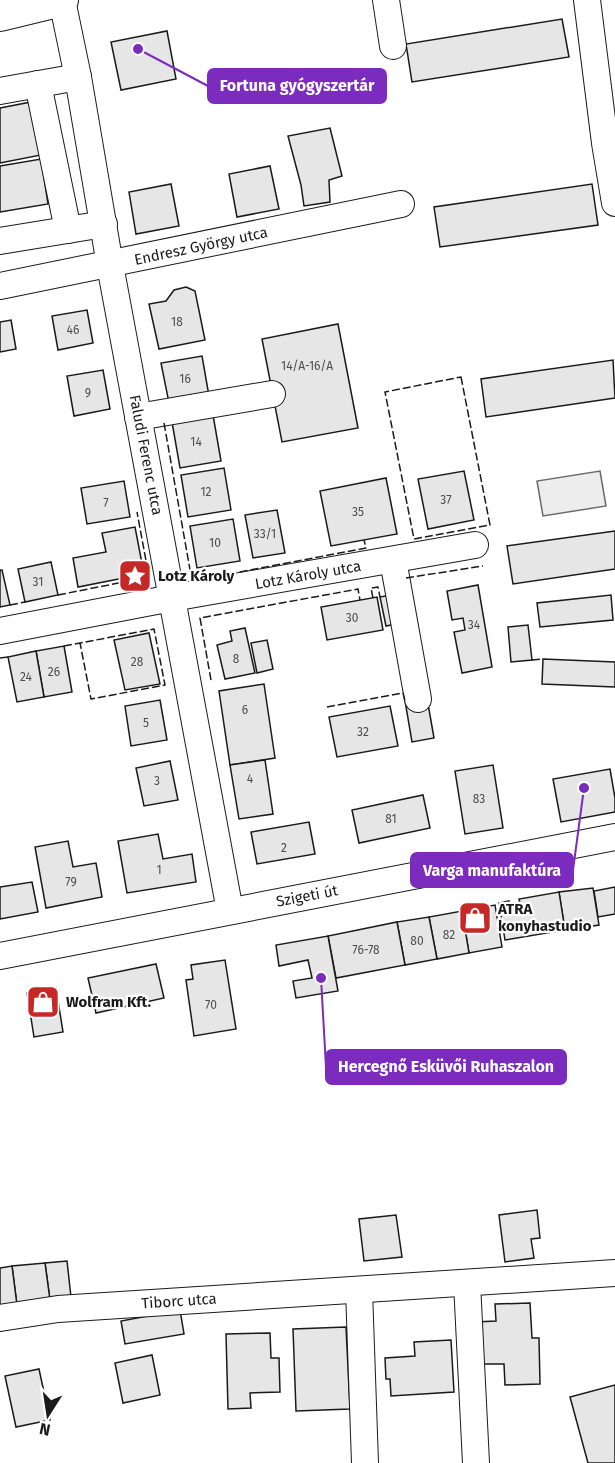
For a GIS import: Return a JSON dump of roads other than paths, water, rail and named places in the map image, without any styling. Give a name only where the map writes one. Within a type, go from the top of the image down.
[{"type":"main road","points":[[0,15],[62,0]]},
{"type":"street","name":"Faludi Ferenc utca","points":[[62,0],[230,911]]},
{"type":"street","points":[[386,0],[393,46]]},
{"type":"street","points":[[587,0],[615,203]]},
{"type":"street","points":[[0,91],[78,77]]},
{"type":"street","points":[[38,84],[68,230]]},
{"type":"street","name":"Endresz György utca","points":[[0,286],[401,204]]},
{"type":"street","points":[[0,241],[104,224]]},
{"type":"street","points":[[138,417],[273,394]]},
{"type":"street","name":"Lotz Károly utca","points":[[0,631],[172,598],[475,545]]},
{"type":"street","points":[[393,560],[418,699]]},
{"type":"street","name":"Szigeti út","points":[[0,956],[615,837]]},
{"type":"street","name":"Tiborc utca","points":[[0,1318],[58,1310],[615,1273]]},
{"type":"street","points":[[467,1283],[477,1463]]},
{"type":"street","points":[[359,1290],[365,1463]]},
{"type":"place","name":"Fortuna gyógyszertár","points":[[138,49]]},
{"type":"place","name":"Lotz Károly","points":[[135,576]]},
{"type":"place","name":"Varga manufaktúra","points":[[584,788]]},
{"type":"place","name":"ATRA konyhastudio","points":[[475,918]]},
{"type":"place","name":"Hercegnő Esküvői Ruhaszalon","points":[[321,978]]},
{"type":"place","name":"Wolfram Kft.","points":[[43,1002]]}]
